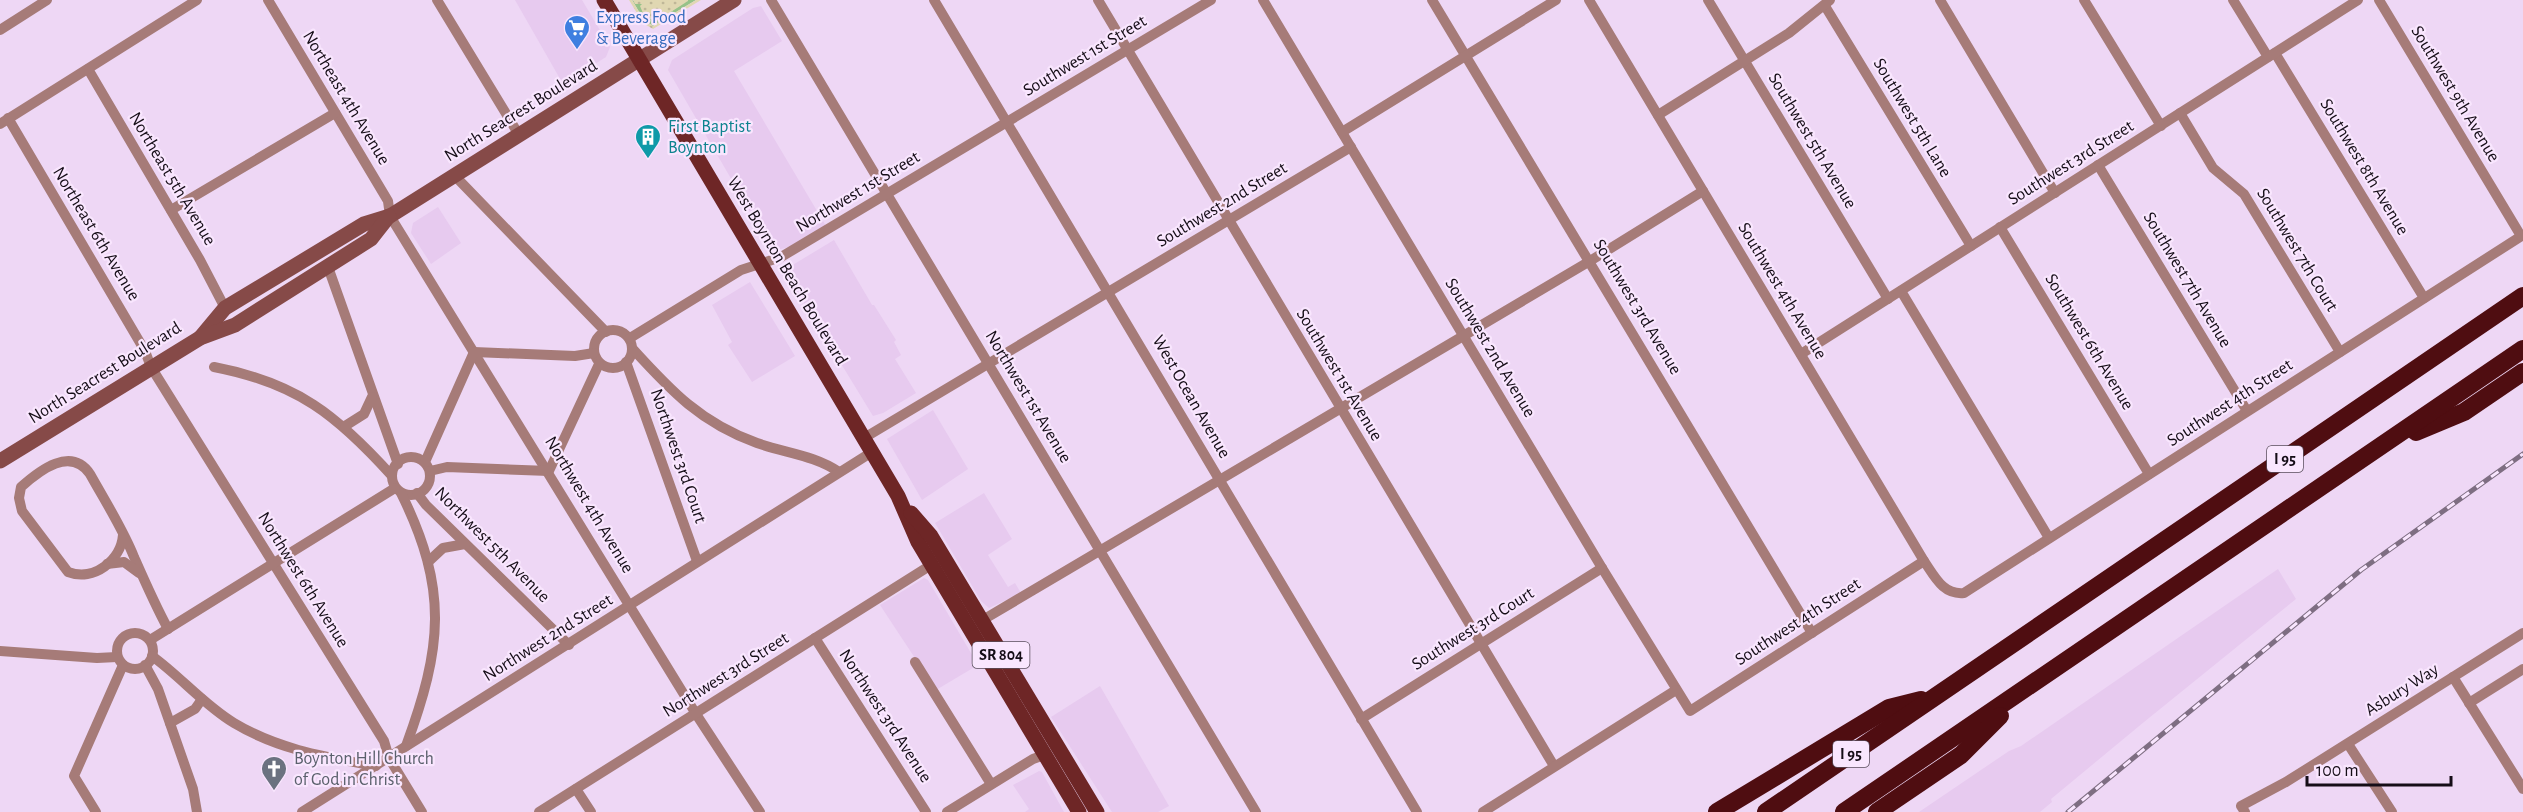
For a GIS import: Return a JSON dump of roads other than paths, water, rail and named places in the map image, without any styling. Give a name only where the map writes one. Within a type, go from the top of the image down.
[{"type":"highway","name":"I 95","points":[[1766,812],[2518,298]]},
{"type":"highway","name":"I 95","points":[[1844,812],[2523,349]]},
{"type":"highway","points":[[2379,448],[2464,412],[2523,372]]},
{"type":"highway","points":[[1877,812],[1961,755],[2034,683]]},
{"type":"highway","points":[[1717,812],[1889,708],[1937,695]]},
{"type":"main road","name":"SR 804","points":[[604,0],[639,60]]},
{"type":"main road","name":"West Boynton Beach Boulevard","points":[[639,60],[901,501],[918,542],[1079,812]]},
{"type":"main road","name":"West Boynton Beach Boulevard","points":[[901,501],[931,536],[1097,812]]},
{"type":"main road","points":[[1044,755],[1057,764],[1088,812]]},
{"type":"street","points":[[0,30],[47,0]]},
{"type":"street","points":[[4,121],[197,0]]},
{"type":"street","name":"Northeast 4th Avenue","points":[[268,0],[387,201],[390,216]]},
{"type":"street","points":[[437,0],[519,135]]},
{"type":"street","name":"North Seacrest Boulevard","points":[[200,338],[225,308],[364,224],[390,216],[734,0]]},
{"type":"street","name":"Northwest 1st Avenue","points":[[771,0],[1256,812]]},
{"type":"street","name":"West Ocean Avenue","points":[[934,0],[1110,291],[1418,812]]},
{"type":"street","name":"Southwest 1st Avenue","points":[[1098,0],[1339,409],[1554,766]]},
{"type":"street","name":"Southwest 1st Street","points":[[1008,123],[1211,0]]},
{"type":"street","name":"Southwest 2nd Avenue","points":[[1263,0],[1602,568],[1690,711]]},
{"type":"street","name":"Southwest 3rd Avenue","points":[[1432,0],[1468,56],[1812,633]]},
{"type":"street","points":[[1342,132],[1556,0]]},
{"type":"street","name":"Southwest 4th Avenue","points":[[1588,0],[1924,561],[1942,587],[1953,594]]},
{"type":"street","name":"Southwest 5th Avenue","points":[[1708,0],[1888,299]]},
{"type":"street","points":[[1940,0],[2055,193]]},
{"type":"street","points":[[2084,0],[2160,126]]},
{"type":"street","name":"Southwest 8th Avenue","points":[[2233,0],[2272,55],[2424,298]]},
{"type":"street","name":"Southwest 3rd Street","points":[[1801,354],[2358,0]]},
{"type":"street","name":"Southwest 9th Avenue","points":[[2379,0],[2522,235]]},
{"type":"street","points":[[1658,115],[1789,33],[1827,3]]},
{"type":"street","name":"Southwest 5th Lane","points":[[1827,3],[1971,246]]},
{"type":"street","name":"Northeast 5th Avenue","points":[[88,69],[171,210],[225,308]]},
{"type":"street","points":[[171,210],[335,113]]},
{"type":"street","name":"Southwest 7th Court","points":[[2180,113],[2213,168],[2244,195],[2340,352]]},
{"type":"street","name":"Northeast 6th Avenue","points":[[4,121],[145,351],[151,367]]},
{"type":"street","name":"Northwest 1st Street","points":[[631,343],[741,270],[782,257],[1008,123]]},
{"type":"street","name":"Southwest 2nd Street","points":[[1110,291],[1351,147]]},
{"type":"street","name":"Southwest 7th Avenue","points":[[2098,165],[2247,411]]},
{"type":"street","points":[[454,175],[606,332]]},
{"type":"street","points":[[981,621],[1590,261],[1703,191]]},
{"type":"street","name":"North Seacrest Boulevard","points":[[0,461],[200,338],[235,325],[328,267],[371,239],[390,216]]},
{"type":"street","name":"Northwest 4th Avenue","points":[[390,216],[549,471],[696,714],[760,812]]},
{"type":"street","name":"Southwest 6th Avenue","points":[[2000,228],[2149,474]]},
{"type":"street","name":"Southwest 4th Street","points":[[1953,594],[1964,593],[2522,235]]},
{"type":"street","points":[[328,267],[372,397],[398,464]]},
{"type":"street","points":[[864,438],[1110,291]]},
{"type":"street","points":[[1901,291],[2049,538]]},
{"type":"street","points":[[631,343],[626,362],[612,368],[599,364],[594,353],[596,342],[606,332],[619,331],[631,343],[675,393],[705,419],[757,444],[823,461],[839,472]]},
{"type":"street","points":[[150,640],[273,564],[398,491],[417,493],[427,486],[428,466],[474,352],[575,356],[594,353]]},
{"type":"street","name":"Northwest 3rd Court","points":[[626,362],[697,561]]},
{"type":"street","points":[[392,476],[398,464],[412,458],[428,466],[549,471],[599,364]]},
{"type":"street","name":"Northwest 6th Avenue","points":[[151,367],[384,741],[389,758],[422,812]]},
{"type":"street","points":[[214,368],[274,384],[324,410],[345,426],[392,476],[420,534],[428,562],[436,617],[434,653],[424,697],[406,746]]},
{"type":"street","points":[[345,426],[364,414],[372,397]]},
{"type":"street","name":"Northwest 2nd Street","points":[[302,812],[872,452]]},
{"type":"street","points":[[139,573],[124,562],[107,564],[83,575],[69,572],[62,567],[22,511],[19,498],[21,487],[61,461],[80,463],[90,474],[123,535],[135,558],[139,573],[168,630]]},
{"type":"street","name":"Northwest 5th Avenue","points":[[417,493],[426,505],[569,645]]},
{"type":"street","points":[[107,564],[120,550],[123,535]]},
{"type":"street","points":[[428,562],[443,548],[465,544]]},
{"type":"street","name":"Southwest 4th Street","points":[[1690,711],[1924,561]]},
{"type":"street","name":"Northwest 3rd Street","points":[[539,812],[931,564]]},
{"type":"street","name":"Southwest 3rd Court","points":[[1361,719],[1602,568]]},
{"type":"street","points":[[2452,677],[2523,633]]},
{"type":"street","points":[[0,651],[120,661],[134,669],[145,665],[152,656],[153,648],[150,640],[141,634],[129,635],[118,645],[120,661],[74,776],[96,812]]},
{"type":"street","name":"Northwest 3rd Avenue","points":[[815,638],[926,812]]},
{"type":"street","points":[[152,656],[234,723],[297,751],[376,766]]},
{"type":"street","points":[[915,662],[991,784]]},
{"type":"street","points":[[145,665],[158,689],[193,789],[197,812]]},
{"type":"street","points":[[2469,703],[2523,669]]},
{"type":"street","name":"Asbury Way","points":[[2245,812],[2241,806],[2286,782],[2452,677],[2523,789]]},
{"type":"street","points":[[1483,812],[1676,690]]},
{"type":"street","points":[[170,723],[185,716],[202,699]]},
{"type":"street","points":[[2348,744],[2392,812]]},
{"type":"street","points":[[946,812],[1033,759],[1044,755]]},
{"type":"street","points":[[576,789],[591,812]]},
{"type":"railway","points":[[2068,812],[2361,570],[2523,454]]},
{"type":"place","name":"Express Food & Beverage","points":[[577,51]]},
{"type":"place","name":"First Baptist Boynton","points":[[648,160]]},
{"type":"place","name":"Boynton Hill Church of God in Christ","points":[[274,792]]}]
